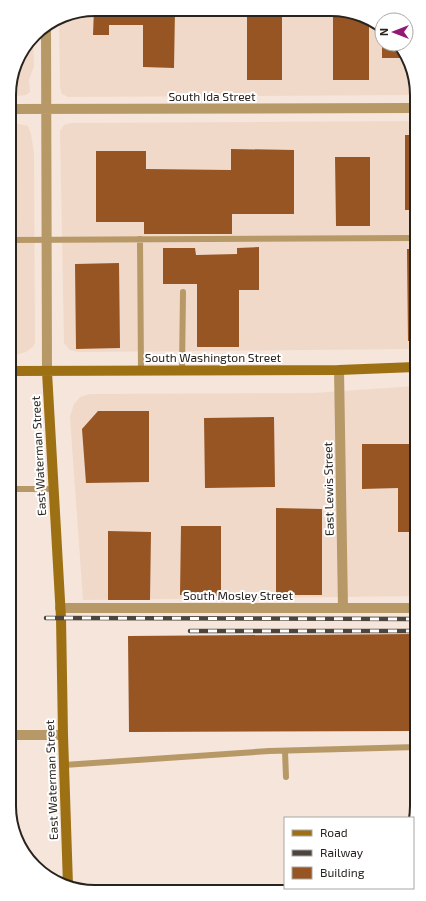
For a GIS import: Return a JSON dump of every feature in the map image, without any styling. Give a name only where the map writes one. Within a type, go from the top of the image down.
[{"type":"street","name":"East Waterman Street","points":[[46,33],[47,372],[60,608],[62,735],[68,880]]},
{"type":"street","name":"South Ida Street","points":[[16,109],[410,108]]},
{"type":"street","name":"South Washington Street","points":[[16,371],[339,370],[410,368]]},
{"type":"street","name":"East Lewis Street","points":[[339,370],[343,608]]},
{"type":"street","name":"South Mosley Street","points":[[60,608],[410,608]]},
{"type":"street","points":[[16,736],[62,735]]},
{"type":"lane","points":[[16,240],[410,238]]},
{"type":"lane","points":[[140,240],[141,370]]},
{"type":"lane","points":[[182,370],[183,292]]},
{"type":"lane","points":[[16,489],[53,489]]},
{"type":"lane","points":[[64,765],[285,751],[410,747]]},
{"type":"lane","points":[[285,751],[286,777]]},
{"type":"shaded area","points":[[90,16],[336,16],[361,22],[374,29],[374,52],[397,52],[407,74],[410,95],[68,97],[62,94],[60,88],[59,24],[74,19]]},
{"type":"shaded area","points":[[33,46],[34,66],[29,80],[30,92],[26,95],[16,96],[16,90],[22,65]]},
{"type":"shaded area","points":[[410,121],[410,349],[78,352],[70,350],[64,343],[60,131],[64,125],[71,123]]},
{"type":"shaded area","points":[[16,124],[28,126],[34,153],[35,342],[33,347],[26,352],[16,355]]},
{"type":"shaded area","points":[[410,386],[410,596],[83,600],[70,417],[74,404],[80,397],[90,394],[314,393]]},
{"type":"building","points":[[94,16],[175,16],[174,68],[143,67],[143,25],[109,25],[109,35],[93,35]]},
{"type":"building","points":[[247,16],[282,16],[282,80],[247,80]]},
{"type":"building","points":[[333,16],[352,19],[369,26],[369,80],[333,80]]},
{"type":"building","points":[[382,52],[397,52],[400,58],[382,58]]},
{"type":"building","points":[[405,135],[410,135],[410,210],[405,210]]},
{"type":"building","points":[[231,149],[294,150],[294,214],[232,214],[232,234],[144,234],[144,222],[96,222],[96,151],[146,151],[146,169],[231,170]]},
{"type":"building","points":[[335,157],[370,157],[370,226],[336,226]]},
{"type":"building","points":[[259,247],[259,290],[239,290],[239,347],[197,347],[197,284],[163,284],[163,248],[195,248],[196,255],[237,254],[237,248]]},
{"type":"building","points":[[407,249],[410,249],[410,341],[408,341]]},
{"type":"building","points":[[119,263],[120,348],[76,349],[75,264]]},
{"type":"building","points":[[98,411],[149,411],[149,482],[86,483],[82,429]]},
{"type":"building","points":[[274,417],[275,487],[205,488],[204,418]]},
{"type":"building","points":[[362,444],[410,444],[410,532],[398,532],[398,488],[362,489]]},
{"type":"building","points":[[276,508],[322,509],[322,595],[276,595]]},
{"type":"building","points":[[181,526],[221,526],[221,596],[180,595]]},
{"type":"building","points":[[108,531],[151,532],[150,600],[108,600]]},
{"type":"building","points":[[410,634],[410,731],[129,732],[128,636]]},
{"type":"railway","points":[[46,618],[410,619]]},
{"type":"railway","points":[[190,631],[410,631]]}]
